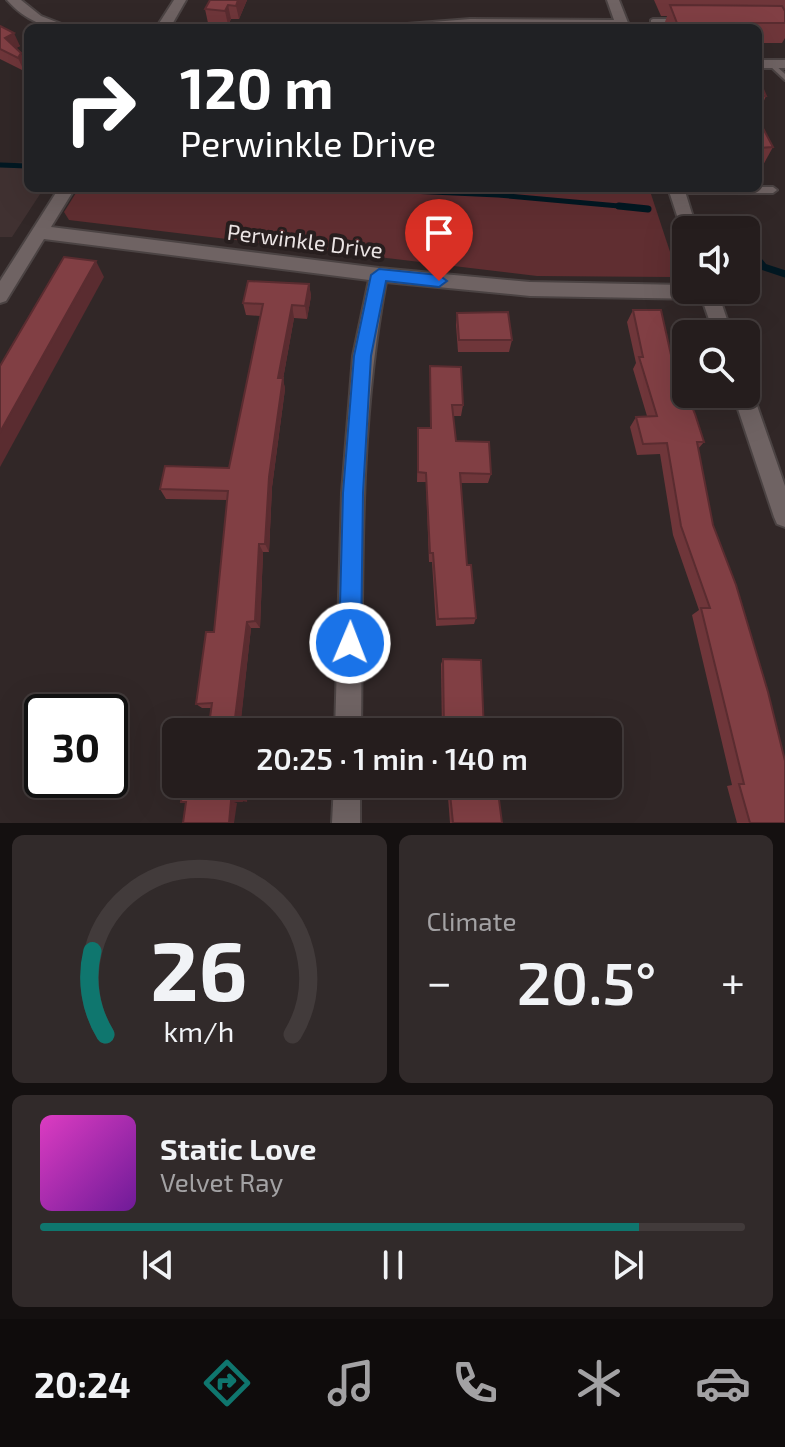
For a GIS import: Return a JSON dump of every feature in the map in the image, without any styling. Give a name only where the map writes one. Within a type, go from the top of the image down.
[{"type":"street","points":[[13,0],[36,19],[52,24]]},
{"type":"street","points":[[165,24],[180,0]]},
{"type":"street","points":[[613,0],[621,24]]},
{"type":"street","points":[[457,24],[521,24]]},
{"type":"street","points":[[0,296],[65,192]]},
{"type":"street","points":[[677,192],[685,216]]},
{"type":"street","name":"Perwinkle Drive","points":[[40,232],[379,275],[530,289],[672,291]]},
{"type":"street","points":[[348,718],[353,493],[361,371],[379,275]]},
{"type":"street","points":[[748,408],[785,517]]},
{"type":"street","points":[[346,823],[347,798]]},
{"type":"lane","points":[[653,21],[682,21]]},
{"type":"lane","points":[[771,64],[785,78]]},
{"type":"lane","points":[[762,190],[773,190]]},
{"type":"shaded area","points":[[24,162],[24,192],[41,192],[12,237],[0,237],[0,164]]},
{"type":"shaded area","points":[[76,192],[650,192],[672,258],[672,276],[537,276],[69,220],[64,212]]},
{"type":"building","points":[[210,0],[238,0],[236,6],[228,5],[225,11],[205,9]]},
{"type":"building","points":[[670,5],[782,6],[785,23],[677,23]]},
{"type":"building","points":[[0,26],[14,33],[5,38],[21,53],[18,58],[0,49]]},
{"type":"building","points":[[762,126],[773,147],[762,148]]},
{"type":"building","points":[[64,257],[96,261],[0,432],[0,366]]},
{"type":"building","points":[[248,281],[309,284],[305,306],[292,305],[278,378],[283,378],[269,477],[265,544],[259,544],[255,621],[247,622],[235,718],[210,718],[212,703],[196,704],[206,632],[214,632],[228,491],[160,489],[165,466],[229,468],[263,304],[243,303]]},
{"type":"building","points":[[633,310],[661,310],[672,357],[672,408],[693,408],[704,442],[697,442],[713,525],[736,585],[785,761],[785,823],[750,823],[739,784],[744,784],[701,608],[710,608],[681,526],[667,443],[643,444],[636,417],[657,416],[639,357],[643,357]]},
{"type":"building","points":[[508,312],[512,340],[459,340],[457,313]]},
{"type":"building","points":[[430,366],[461,367],[463,405],[452,405],[456,441],[489,442],[491,474],[460,473],[467,565],[471,565],[476,618],[438,619],[433,553],[430,553],[426,473],[418,472],[418,428],[431,428]]},
{"type":"building","points":[[443,659],[481,660],[483,718],[444,718]]},
{"type":"building","points":[[181,798],[242,798],[242,801],[231,801],[229,823],[183,823],[186,802],[181,802]]},
{"type":"building","points":[[450,798],[499,798],[502,823],[453,823]]},
{"type":"waterway","points":[[0,165],[24,166]]},
{"type":"waterway","points":[[432,192],[619,206]]},
{"type":"waterway","points":[[619,206],[641,208]]},
{"type":"waterway","points":[[619,206],[648,209]]},
{"type":"waterway","points":[[760,262],[764,267],[785,274]]},
{"type":"route","points":[[350,643],[353,493],[363,356],[379,275],[439,281]]}]
